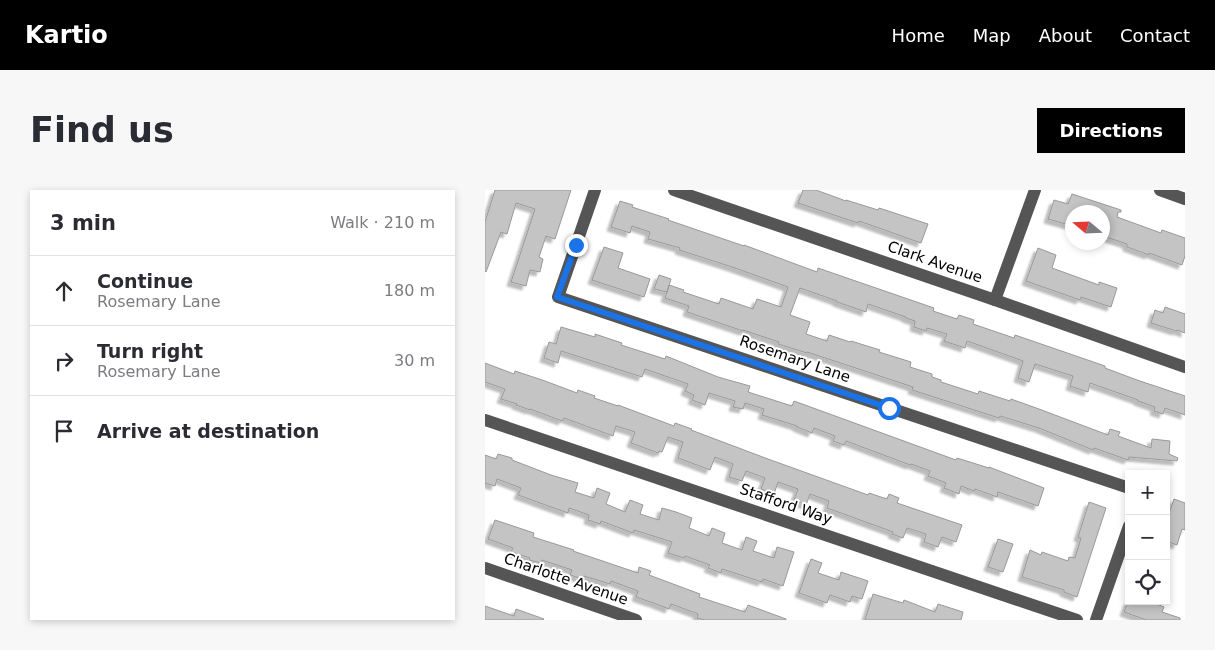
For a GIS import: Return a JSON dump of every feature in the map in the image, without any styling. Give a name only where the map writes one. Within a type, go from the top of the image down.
[{"type":"street","name":"Rosemary Lane","points":[[595,190],[557,297],[1125,487]]},
{"type":"street","name":"Clark Avenue","points":[[673,190],[1185,367]]},
{"type":"street","points":[[995,300],[1035,190]]},
{"type":"street","points":[[1160,190],[1185,199]]},
{"type":"street","name":"Stafford Way","points":[[485,420],[1077,620]]},
{"type":"street","points":[[1096,620],[1125,537]]},
{"type":"street","name":"Charlotte Avenue","points":[[485,568],[635,620]]},
{"type":"building","points":[[495,190],[571,190],[555,239],[546,236],[539,257],[543,259],[540,272],[530,270],[526,286],[511,282],[535,209],[516,203],[507,234],[501,232],[485,271],[485,222]]},
{"type":"building","points":[[803,190],[816,190],[846,201],[878,210],[879,208],[928,224],[921,243],[859,221],[858,223],[798,203]]},
{"type":"building","points":[[1072,194],[1106,205],[1065,205],[1065,224],[1048,219],[1054,200],[1068,204]]},
{"type":"building","points":[[620,201],[668,220],[817,272],[818,268],[934,308],[933,311],[957,319],[959,315],[974,320],[973,324],[1014,338],[1015,335],[1185,396],[1185,415],[1165,408],[1163,414],[1154,411],[1155,407],[1090,383],[1088,392],[1070,386],[1073,376],[1035,364],[1029,382],[1018,378],[1023,361],[967,341],[965,348],[944,341],[947,334],[927,328],[926,331],[914,327],[915,321],[868,304],[866,312],[800,288],[790,315],[810,322],[806,334],[827,341],[829,335],[880,350],[879,352],[911,362],[910,367],[932,374],[932,377],[941,380],[941,382],[978,394],[979,391],[1010,401],[1011,399],[1108,435],[1110,429],[1120,432],[1118,436],[1151,448],[1152,439],[1170,441],[1169,454],[1178,458],[1177,461],[1129,457],[1128,460],[1094,448],[1093,450],[1039,428],[1000,416],[999,418],[912,390],[913,387],[778,344],[779,342],[687,312],[689,306],[665,298],[667,292],[654,289],[659,275],[671,279],[669,285],[684,290],[683,292],[719,304],[721,298],[753,309],[757,299],[781,307],[788,287],[679,250],[680,248],[648,239],[650,232],[632,226],[630,233],[611,227]]},
{"type":"building","points":[[1110,206],[1121,210],[1121,212],[1118,212],[1117,217],[1161,233],[1162,230],[1185,238],[1185,256],[1182,265],[1127,247],[1127,244],[1110,238]]},
{"type":"building","points":[[604,247],[623,253],[618,268],[650,279],[644,297],[592,280]]},
{"type":"building","points":[[1038,248],[1056,255],[1052,268],[1099,285],[1099,282],[1117,288],[1111,307],[1081,297],[1080,300],[1026,281]]},
{"type":"building","points":[[1165,307],[1185,314],[1185,333],[1151,323],[1155,310],[1163,313]]},
{"type":"building","points":[[561,327],[595,337],[595,334],[622,343],[621,345],[665,359],[666,356],[718,377],[750,386],[748,392],[792,406],[794,401],[956,460],[957,458],[989,467],[1044,488],[1038,506],[998,492],[997,497],[961,486],[959,494],[944,488],[946,483],[928,476],[930,471],[846,441],[844,445],[833,441],[835,436],[814,428],[812,433],[797,426],[762,415],[764,409],[745,403],[743,409],[733,407],[735,401],[709,393],[705,405],[692,400],[694,395],[685,391],[688,384],[645,369],[642,377],[561,351],[558,363],[544,358],[549,342],[556,344]]},
{"type":"building","points":[[485,363],[514,374],[515,371],[577,393],[578,390],[595,396],[594,398],[674,426],[675,423],[868,495],[869,493],[887,499],[889,494],[899,498],[897,503],[962,525],[956,542],[942,537],[938,547],[924,542],[926,534],[907,528],[903,538],[892,534],[893,532],[827,508],[829,501],[810,494],[806,505],[794,500],[798,489],[778,482],[774,494],[761,489],[765,478],[746,471],[742,481],[729,477],[733,464],[715,457],[710,470],[678,458],[683,442],[668,437],[662,452],[659,451],[658,453],[631,443],[635,432],[616,426],[613,436],[564,418],[562,421],[516,405],[501,399],[505,389],[485,382]]},
{"type":"building","points":[[498,454],[551,475],[578,483],[575,492],[594,498],[597,488],[610,493],[606,504],[625,512],[630,500],[643,505],[640,514],[659,520],[662,508],[692,518],[689,528],[709,536],[712,528],[725,533],[722,543],[742,550],[746,537],[757,541],[753,551],[774,558],[777,547],[794,552],[783,586],[763,579],[762,582],[722,569],[721,573],[708,568],[710,565],[685,556],[684,558],[668,553],[672,542],[634,530],[633,533],[601,521],[600,524],[588,520],[589,515],[569,508],[568,513],[551,507],[518,495],[521,488],[497,479],[495,486],[485,483],[485,455],[496,459]]},
{"type":"building","points":[[1174,499],[1185,503],[1185,530],[1182,529],[1177,545],[1170,542],[1170,510]]},
{"type":"building","points":[[1089,502],[1106,508],[1077,597],[1064,592],[1064,590],[1022,577],[1030,550],[1041,555],[1042,552],[1068,561],[1069,557],[1075,558],[1081,538],[1078,537]]},
{"type":"building","points":[[495,520],[534,533],[533,537],[638,573],[639,567],[651,571],[649,575],[700,594],[699,597],[745,612],[748,605],[786,620],[704,620],[697,618],[698,614],[671,604],[669,609],[636,597],[638,591],[611,581],[610,584],[584,576],[583,579],[570,575],[572,570],[542,560],[541,563],[529,560],[530,558],[511,552],[513,548],[488,539]]},
{"type":"building","points":[[998,539],[1013,544],[1003,572],[988,567]]},
{"type":"building","points":[[811,559],[822,563],[818,573],[839,580],[841,572],[868,581],[862,599],[852,596],[850,602],[830,595],[827,603],[799,593]]},
{"type":"building","points":[[873,594],[903,603],[904,600],[935,612],[938,604],[963,612],[961,620],[865,620]]},
{"type":"building","points":[[1127,605],[1159,605],[1164,607],[1162,612],[1180,618],[1180,620],[1146,620],[1124,612]]},
{"type":"building","points":[[485,606],[514,616],[516,609],[544,619],[485,620]]},
{"type":"route","points":[[576,245],[557,297],[889,408]]}]
